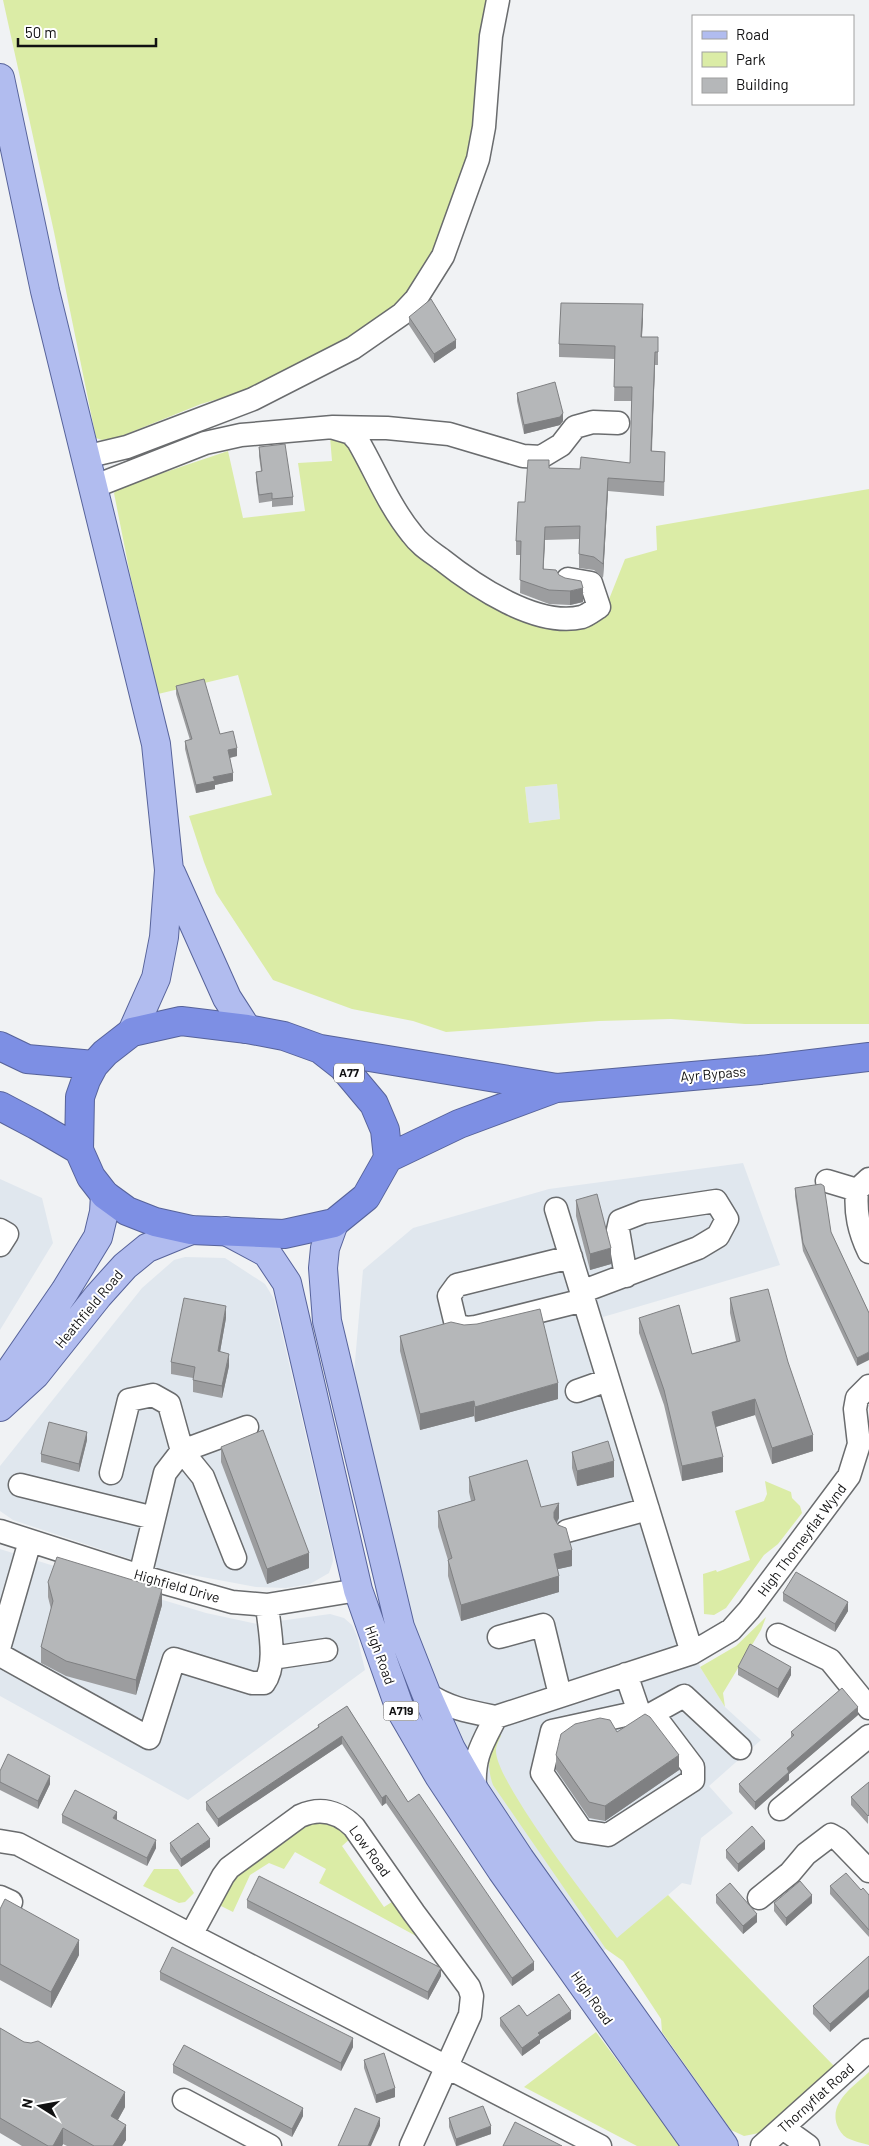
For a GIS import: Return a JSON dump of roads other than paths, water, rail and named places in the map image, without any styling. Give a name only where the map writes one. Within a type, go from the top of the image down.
[{"type":"highway","name":"A77","points":[[181,1022],[247,1029],[284,1036],[320,1049],[343,1067],[374,1104],[385,1130],[388,1158],[366,1197],[334,1223],[284,1234],[191,1230],[156,1222],[127,1211],[105,1195],[91,1177],[79,1150],[80,1097],[94,1065],[105,1053],[132,1032],[181,1022]]},
{"type":"highway","points":[[0,1046],[27,1059],[94,1065]]},
{"type":"highway","name":"Ayr Bypass","points":[[320,1049],[557,1088],[760,1070],[869,1057]]},
{"type":"highway","name":"Ayr Bypass","points":[[388,1158],[459,1124],[557,1088]]},
{"type":"highway","points":[[0,1106],[79,1150]]},
{"type":"main road","points":[[0,78],[45,291],[156,744],[169,870],[164,937],[156,978],[132,1032]]},
{"type":"main road","points":[[169,870],[227,998],[247,1029]]},
{"type":"main road","name":"Heathfield Road","points":[[0,1390],[10,1371],[65,1291],[98,1237],[104,1212],[105,1195]]},
{"type":"main road","name":"High Road","points":[[334,1223],[326,1248],[324,1268],[327,1321],[400,1627],[426,1693],[451,1749],[475,1791],[520,1859],[724,2146]]},
{"type":"main road","name":"Heathfield Road","points":[[0,1407],[35,1375],[98,1296],[125,1266],[147,1248],[191,1230]]},
{"type":"main road","name":"High Road","points":[[226,1231],[268,1253],[287,1283],[358,1590],[400,1709],[439,1776],[502,1870],[697,2146]]},
{"type":"street","points":[[85,457],[127,447],[254,399],[353,348],[402,314],[416,299],[443,256],[478,159],[484,127],[491,36],[498,0]]},
{"type":"street","points":[[93,487],[205,443],[241,435],[360,426],[448,434],[523,456],[542,457],[562,444],[575,427],[593,422],[618,423]]},
{"type":"street","points":[[333,427],[351,433],[358,441],[393,506],[413,536],[424,548],[465,577],[508,603],[533,613],[568,618],[584,616],[599,607],[591,583],[568,580]]},
{"type":"street","points":[[826,1181],[863,1184],[856,1207],[860,1233],[869,1252]]},
{"type":"street","points":[[571,1258],[457,1285],[449,1296],[456,1325],[467,1328],[476,1327],[583,1296],[626,1276],[698,1248],[718,1236],[727,1219],[716,1201],[643,1212],[620,1221],[618,1230],[626,1276]]},
{"type":"street","points":[[556,1209],[692,1653]]},
{"type":"street","points":[[0,1230],[7,1234],[0,1245]]},
{"type":"street","points":[[576,1391],[608,1380]]},
{"type":"street","name":"High Thorneyflat Wynd","points":[[496,1717],[692,1653],[731,1630],[750,1610],[849,1476],[859,1444],[856,1409],[863,1392]]},
{"type":"street","points":[[111,1472],[129,1400],[153,1395],[170,1404],[182,1451],[203,1477],[235,1558]]},
{"type":"street","points":[[140,1576],[165,1473],[182,1451],[247,1426]]},
{"type":"street","points":[[20,1485],[154,1518]]},
{"type":"street","points":[[567,1531],[648,1509]]},
{"type":"street","name":"Highfield Drive","points":[[0,1531],[140,1576],[232,1602],[267,1605],[358,1590]]},
{"type":"street","points":[[0,1646],[30,1541]]},
{"type":"street","points":[[0,1655],[150,1738],[174,1660],[252,1683],[264,1683],[270,1675],[272,1658],[267,1605]]},
{"type":"street","points":[[499,1637],[543,1625],[560,1695]]},
{"type":"street","points":[[778,1635],[830,1660],[869,1708]]},
{"type":"street","points":[[272,1658],[326,1650]]},
{"type":"street","points":[[626,1674],[643,1714],[659,1722],[693,1767],[693,1780],[608,1835],[582,1830],[542,1773],[552,1730],[643,1714],[684,1696],[740,1748]]},
{"type":"street","points":[[426,1693],[440,1703],[461,1710],[496,1717],[481,1745],[474,1768],[475,1791]]},
{"type":"street","points":[[780,1809],[869,1736]]},
{"type":"street","name":"Low Road","points":[[191,1935],[229,1868],[300,1816],[322,1810],[340,1816],[354,1827],[414,1913],[470,1987],[472,1996],[470,2015],[411,2146]]},
{"type":"street","points":[[758,1898],[790,1873],[806,1854],[831,1835],[838,1839],[869,1871]]},
{"type":"street","points":[[0,1841],[18,1844],[600,2146]]},
{"type":"street","name":"Thornyflat Road","points":[[762,2146],[869,2050]]},
{"type":"street","points":[[184,2100],[270,2146]]},
{"type":"street","points":[[783,2128],[808,2146]]}]
